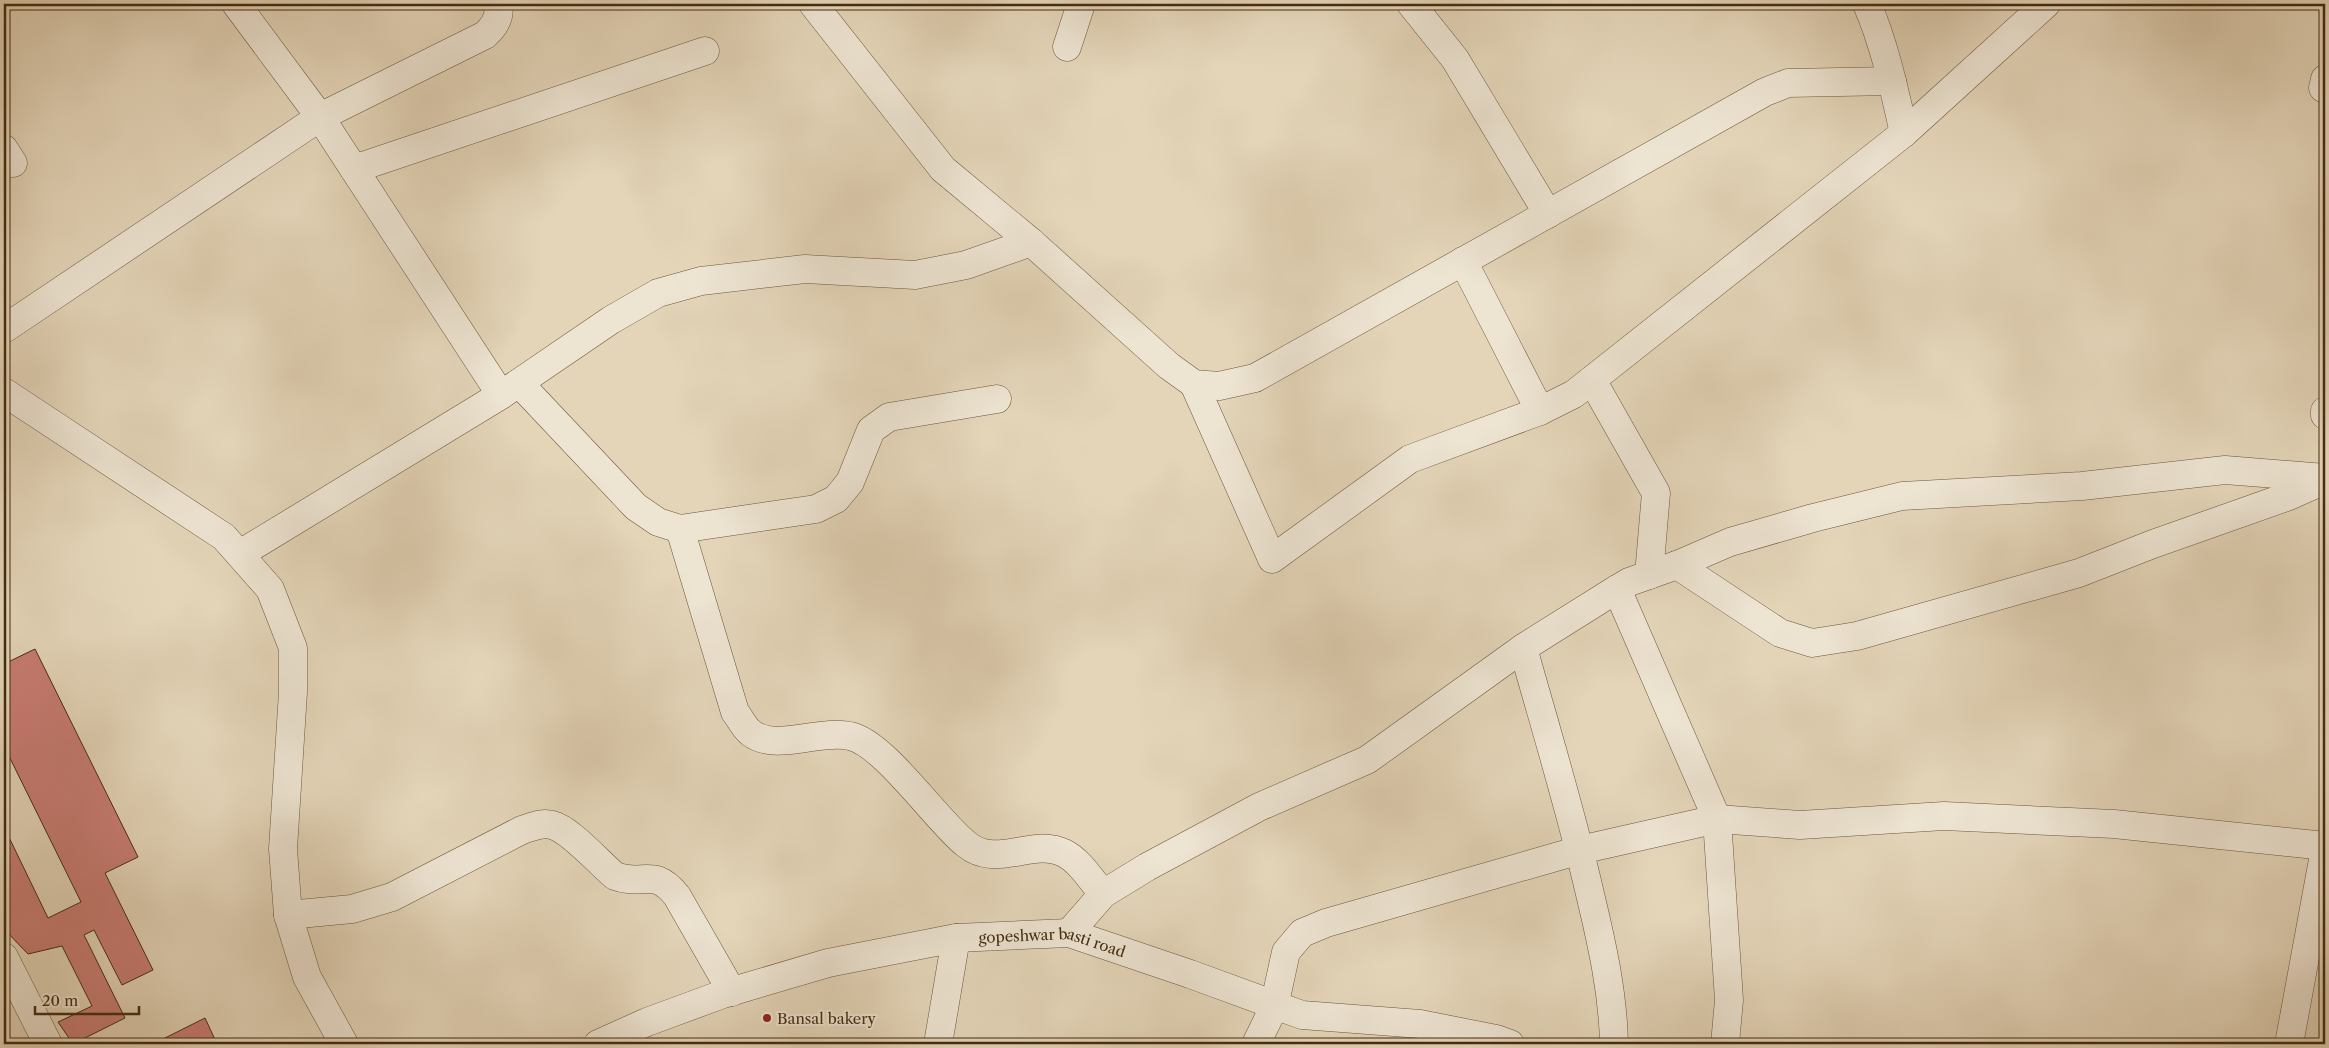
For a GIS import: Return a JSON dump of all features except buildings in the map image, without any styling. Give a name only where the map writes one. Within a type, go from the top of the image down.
[{"type":"street","points":[[4,329],[320,117],[485,35],[494,26],[499,9],[498,4]]},
{"type":"street","points":[[813,4],[943,168],[1031,242],[1169,366],[1194,384],[1272,559],[1410,459],[1540,411],[1574,394],[1904,134],[2042,5]]},
{"type":"street","points":[[1067,47],[1081,4]]},
{"type":"street","points":[[1411,4],[1455,59],[1548,214]]},
{"type":"street","points":[[1867,4],[1880,35],[1904,134]]},
{"type":"street","points":[[246,7],[354,169],[510,389],[636,507],[658,522],[680,529],[816,509],[836,499],[850,482],[870,430],[889,416],[997,399]]},
{"type":"street","points":[[354,169],[705,51]]},
{"type":"street","points":[[1194,384],[1219,386],[1255,378],[1766,92],[1788,83],[1892,80]]},
{"type":"street","points":[[240,554],[510,389],[611,320],[658,293],[701,281],[805,269],[914,274],[966,265],[1031,242]]},
{"type":"street","points":[[1463,261],[1540,411]]},
{"type":"street","points":[[1592,380],[1656,493],[1648,575]]},
{"type":"street","points":[[4,392],[224,537],[270,589],[292,648],[293,692],[283,849],[288,915],[307,977],[344,1044]]},
{"type":"street","points":[[1069,933],[1103,894],[1147,867],[1259,807],[1367,760],[1523,648],[1617,588],[1730,542],[1813,518],[1902,496],[2082,486],[2225,470],[2325,479]]},
{"type":"street","points":[[1677,565],[1780,633],[1812,644],[1857,636],[2079,573],[2188,531],[2289,496],[2325,479]]},
{"type":"street","points":[[680,529],[735,712],[749,732],[762,740],[832,735],[851,736],[873,746],[966,844],[992,856],[1044,849],[1064,853],[1079,865],[1103,894]]},
{"type":"street","points":[[1617,588],[1717,819],[1729,1000],[1725,1044]]},
{"type":"street","points":[[1523,648],[1580,850],[1603,949],[1614,1015],[1614,1044]]},
{"type":"street","points":[[1256,1044],[1274,1007],[1286,952],[1302,933],[1326,923],[1580,850],[1717,819],[1800,825],[1953,816],[2114,824],[2325,847],[2289,1044]]},
{"type":"street","points":[[288,915],[352,909],[392,897],[522,830],[538,825],[551,824],[562,828],[615,876],[624,880],[656,878],[668,885],[677,896],[732,992]]},
{"type":"street","name":"gopeshwar basti road","points":[[598,1044],[647,1022],[732,992],[828,963],[956,938],[1069,933],[1190,974],[1274,1007],[1302,1015],[1420,1024],[1496,1039],[1510,1044]]},
{"type":"street","points":[[938,1044],[956,938]]},
{"type":"street","points":[[4,957],[48,1044]]},
{"type":"place","name":"Bansal bakery","points":[[767,1018]]}]
